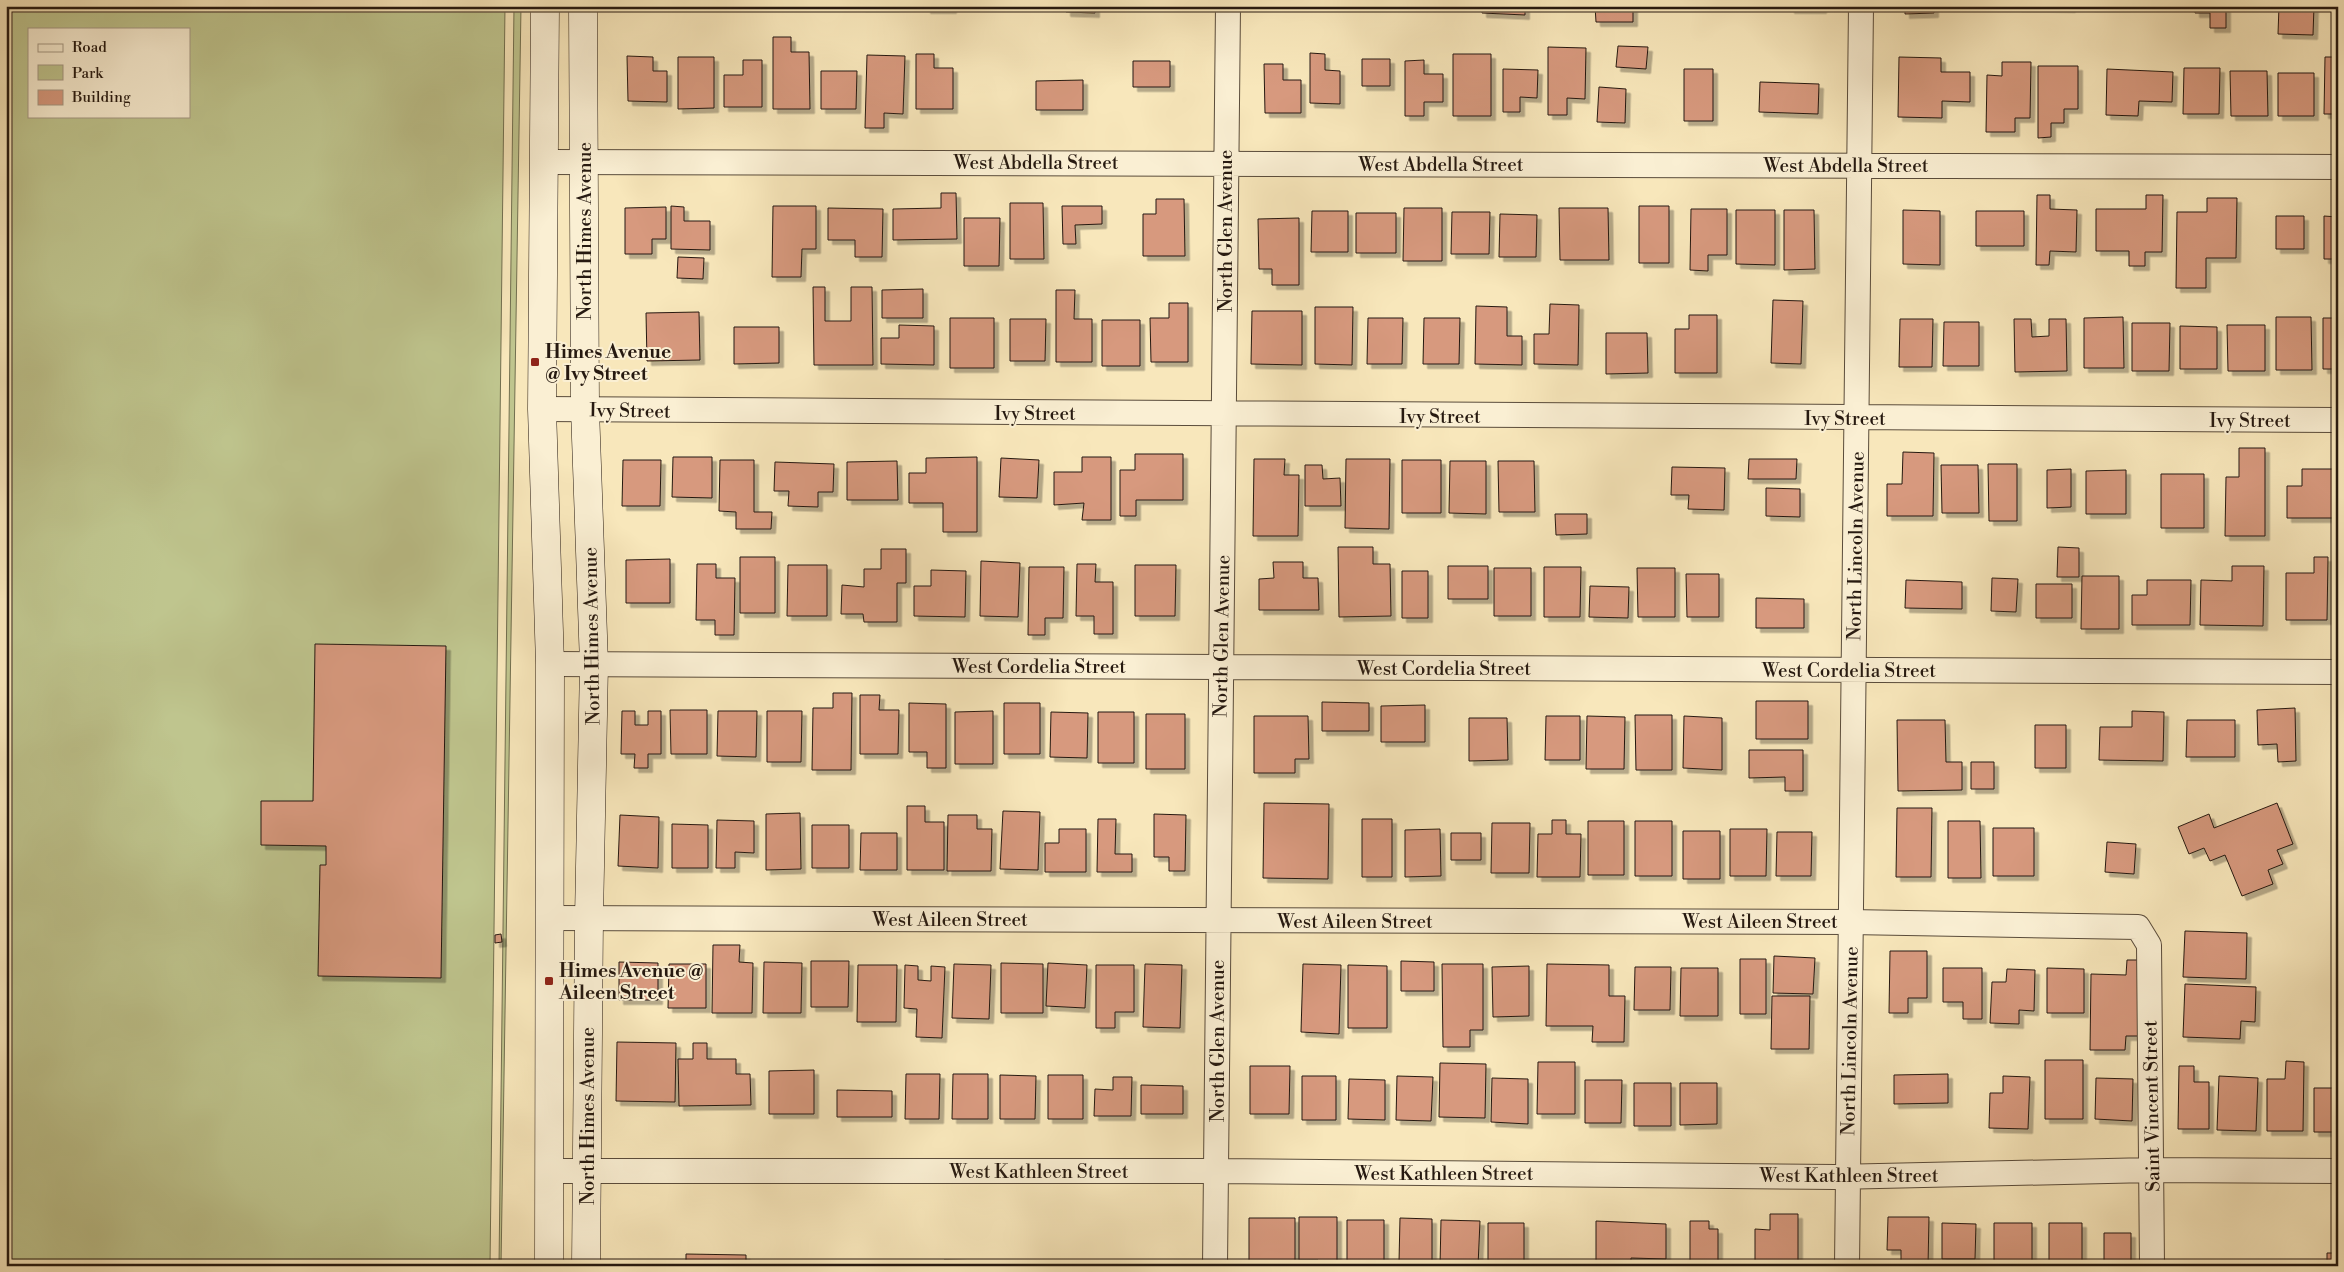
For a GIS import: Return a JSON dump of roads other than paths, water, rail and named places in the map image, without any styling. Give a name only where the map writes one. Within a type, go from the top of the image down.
[{"type":"street","name":"North Glen Avenue","points":[[1215,1266],[1228,6]]},
{"type":"street","name":"North Lincoln Avenue","points":[[1847,1266],[1852,670],[1857,418],[1861,6]]},
{"type":"street","points":[[545,9],[583,9]]},
{"type":"street","name":"North Himes Avenue","points":[[545,9],[542,409],[550,664],[549,1266]]},
{"type":"street","name":"North Himes Avenue","points":[[583,9],[585,409],[594,664],[589,918],[586,1266]]},
{"type":"street","name":"West Abdella Street","points":[[545,162],[2338,167]]},
{"type":"street","name":"Ivy Street","points":[[542,409],[2338,420]]},
{"type":"street","name":"West Cordelia Street","points":[[550,664],[2338,672]]},
{"type":"street","name":"West Aileen Street","points":[[551,918],[1850,922],[2138,927],[2149,946]]},
{"type":"street","name":"Saint Vincent Street","points":[[2149,946],[2152,1266]]},
{"type":"street","name":"West Kathleen Street","points":[[550,1171],[1216,1172],[1848,1177],[2152,1170],[2338,1171]]},
{"type":"place","name":"Himes Avenue @ Ivy Street","points":[[535,362]]},
{"type":"place","name":"Himes Avenue @ Aileen Street","points":[[549,981]]}]
